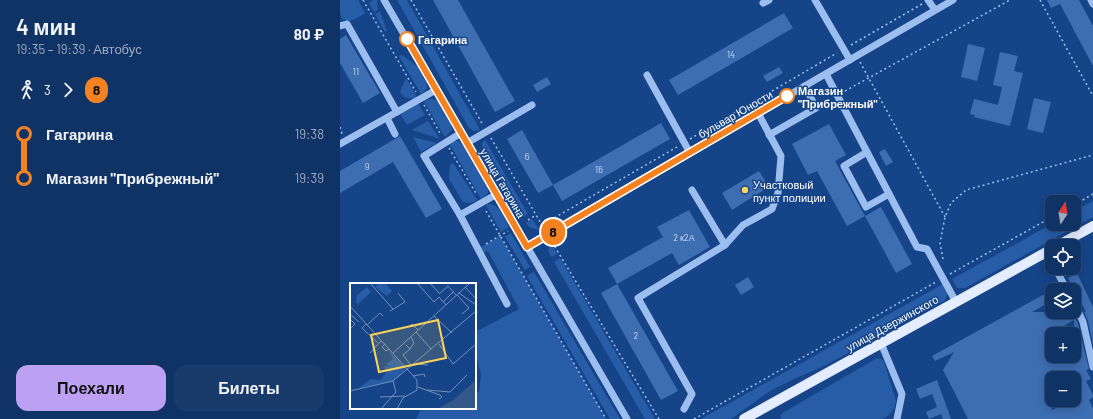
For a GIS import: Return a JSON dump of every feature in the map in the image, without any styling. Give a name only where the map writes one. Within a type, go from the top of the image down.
[{"type":"main road","points":[[1070,239],[1093,226]]},
{"type":"main road","name":"улица Дзержинского","points":[[751,418],[881,343],[1045,252]]},
{"type":"street","name":"улица Гагарина","points":[[384,0],[627,419]]},
{"type":"street","points":[[816,0],[850,60]]},
{"type":"street","points":[[928,0],[935,10]]},
{"type":"street","name":"бульвар Юности","points":[[527,247],[953,0]]},
{"type":"street","points":[[1091,0],[1093,4]]},
{"type":"street","points":[[340,26],[347,24],[397,112]]},
{"type":"street","points":[[826,74],[917,247],[927,249],[956,302]]},
{"type":"street","points":[[647,75],[690,153]]},
{"type":"street","points":[[769,135],[816,108],[805,86]]},
{"type":"street","points":[[340,144],[436,90]]},
{"type":"street","points":[[467,143],[532,105]]},
{"type":"street","points":[[684,409],[692,394],[638,298],[726,245],[743,225],[772,209],[778,193],[781,156],[758,113]]},
{"type":"street","points":[[387,118],[395,134]]},
{"type":"street","points":[[462,133],[424,156],[460,216],[507,304]]},
{"type":"street","points":[[867,152],[844,166],[866,207],[889,194]]},
{"type":"street","points":[[692,190],[726,245]]},
{"type":"street","points":[[460,216],[497,194]]},
{"type":"street","points":[[1081,318],[1093,367]]},
{"type":"street","points":[[881,343],[902,394],[897,419]]},
{"type":"path","points":[[363,0],[606,419]]},
{"type":"path","points":[[411,0],[542,225],[928,0]]},
{"type":"path","points":[[816,108],[1010,0]]},
{"type":"path","points":[[1040,0],[1093,96]]},
{"type":"path","points":[[859,60],[945,217]]},
{"type":"path","points":[[943,262],[940,243],[945,217],[951,202],[966,190],[1093,155]]},
{"type":"path","points":[[1081,201],[1093,194]]},
{"type":"path","points":[[528,220],[536,215]]},
{"type":"path","points":[[694,419],[1045,221]]},
{"type":"path","points":[[478,249],[510,230]]},
{"type":"path","points":[[552,242],[659,419]]},
{"type":"shaded area","points":[[340,0],[358,0],[365,13],[351,20],[345,20],[340,14]]},
{"type":"shaded area","points":[[373,0],[377,0],[378,10],[374,12],[369,3]]},
{"type":"shaded area","points":[[397,0],[407,0],[480,130],[474,131],[469,128]]},
{"type":"shaded area","points":[[380,11],[387,31],[385,32],[375,14]]},
{"type":"shaded area","points":[[402,55],[417,66],[426,82],[426,90],[421,94],[399,56]]},
{"type":"shaded area","points":[[406,78],[417,97],[413,99],[404,97],[400,92]]},
{"type":"shaded area","points":[[429,99],[436,100],[444,109],[449,118],[452,130],[445,137],[424,102]]},
{"type":"shaded area","points":[[418,103],[425,115],[407,125],[400,113]]},
{"type":"shaded area","points":[[428,121],[440,139],[412,130]]},
{"type":"shaded area","points":[[413,137],[437,143],[421,152]]},
{"type":"shaded area","points":[[453,140],[462,144],[488,188],[488,193],[481,199],[449,143]]},
{"type":"shaded area","points":[[485,140],[528,214],[522,217],[482,147],[482,143]]},
{"type":"shaded area","points":[[453,163],[477,200],[474,202],[463,202],[449,179],[450,165]]},
{"type":"shaded area","points":[[1093,201],[1093,217],[1081,224],[1081,207]]},
{"type":"shaded area","points":[[489,204],[496,206],[499,209],[509,227],[501,232],[486,205]]},
{"type":"shaded area","points":[[532,219],[539,230],[529,227],[526,223]]},
{"type":"shaded area","points":[[1045,228],[1045,231],[1068,231],[1053,239],[1045,239],[1045,244],[965,288],[957,288],[952,279]]},
{"type":"shaded area","points":[[511,233],[530,267],[525,270],[505,237]]},
{"type":"shaded area","points":[[500,236],[606,419],[416,419],[420,409],[476,409],[476,393],[479,392],[481,374],[476,360],[476,331],[519,309],[488,251],[480,254],[478,249]]},
{"type":"shaded area","points":[[551,243],[557,254],[551,257],[548,250]]},
{"type":"shaded area","points":[[560,258],[655,419],[645,419],[554,262]]},
{"type":"shaded area","points":[[534,272],[620,419],[610,419],[527,276]]},
{"type":"shaded area","points":[[943,284],[948,294],[944,301],[824,366],[770,391],[731,419],[701,419]]},
{"type":"shaded area","points":[[877,358],[884,361],[896,401],[894,409],[883,419],[781,419],[780,416],[784,412]]},
{"type":"building","points":[[433,0],[458,0],[515,101],[495,112]]},
{"type":"building","points":[[1047,0],[1079,0],[1093,26],[1093,66],[1060,4],[1051,8]]},
{"type":"building","points":[[784,13],[793,28],[678,95],[669,80]]},
{"type":"building","points":[[346,35],[380,93],[363,103],[340,63],[340,39]]},
{"type":"building","points":[[968,44],[985,48],[977,81],[961,77]]},
{"type":"building","points":[[1000,52],[1018,56],[1014,71],[1023,73],[1010,126],[974,117],[975,115],[970,114],[974,99],[998,105],[1002,87],[993,85]]},
{"type":"building","points":[[779,67],[783,73],[767,82],[763,76]]},
{"type":"building","points":[[547,77],[551,84],[537,92],[533,85]]},
{"type":"building","points":[[1034,98],[1051,102],[1043,133],[1027,129]]},
{"type":"building","points":[[661,123],[670,139],[562,201],[553,185]]},
{"type":"building","points":[[829,124],[846,155],[835,161],[865,216],[847,226],[817,171],[808,175],[792,144]]},
{"type":"building","points":[[522,130],[553,185],[538,193],[507,139]]},
{"type":"building","points":[[400,136],[442,209],[426,218],[393,162],[340,193],[340,171]]},
{"type":"building","points":[[885,149],[893,162],[886,166],[879,152]]},
{"type":"building","name":"Участковый пункт полиции","points":[[759,171],[769,187],[732,210],[722,193]]},
{"type":"building","points":[[881,207],[912,264],[896,273],[865,216]]},
{"type":"building","points":[[689,210],[710,247],[679,265],[672,253],[617,284],[608,268],[663,237],[657,227]]},
{"type":"building","points":[[1073,275],[1078,275],[1093,307],[1093,344],[1088,321],[1084,312],[1086,312],[1081,303],[1081,283],[1071,283],[1068,278]]},
{"type":"building","points":[[748,277],[754,287],[741,295],[735,285]]},
{"type":"building","points":[[617,284],[678,391],[661,400],[601,293]]},
{"type":"building","points":[[1045,294],[1045,305],[1032,312],[1045,312],[1045,319],[1076,319],[1079,327],[1074,327],[1074,320],[1062,327],[1045,327],[1045,363],[1081,363],[1081,336],[1089,369],[1086,370],[1091,379],[1086,381],[1093,395],[1093,397],[1089,400],[1093,408],[1093,419],[968,419],[943,370],[954,352],[935,361],[932,356]]},
{"type":"building","points":[[937,380],[951,419],[943,419],[941,414],[929,419],[926,412],[937,407],[932,394],[920,399],[916,389]]},
{"type":"bus line","name":"8","points":[[407,39],[527,247],[787,96]]},
{"type":"place","name":"Гагарина","points":[[407,39]]},
{"type":"place","name":"Магазин \"Прибрежный\"","points":[[787,96]]},
{"type":"place","name":"Участковый пункт полиции","points":[[745,190]]}]
